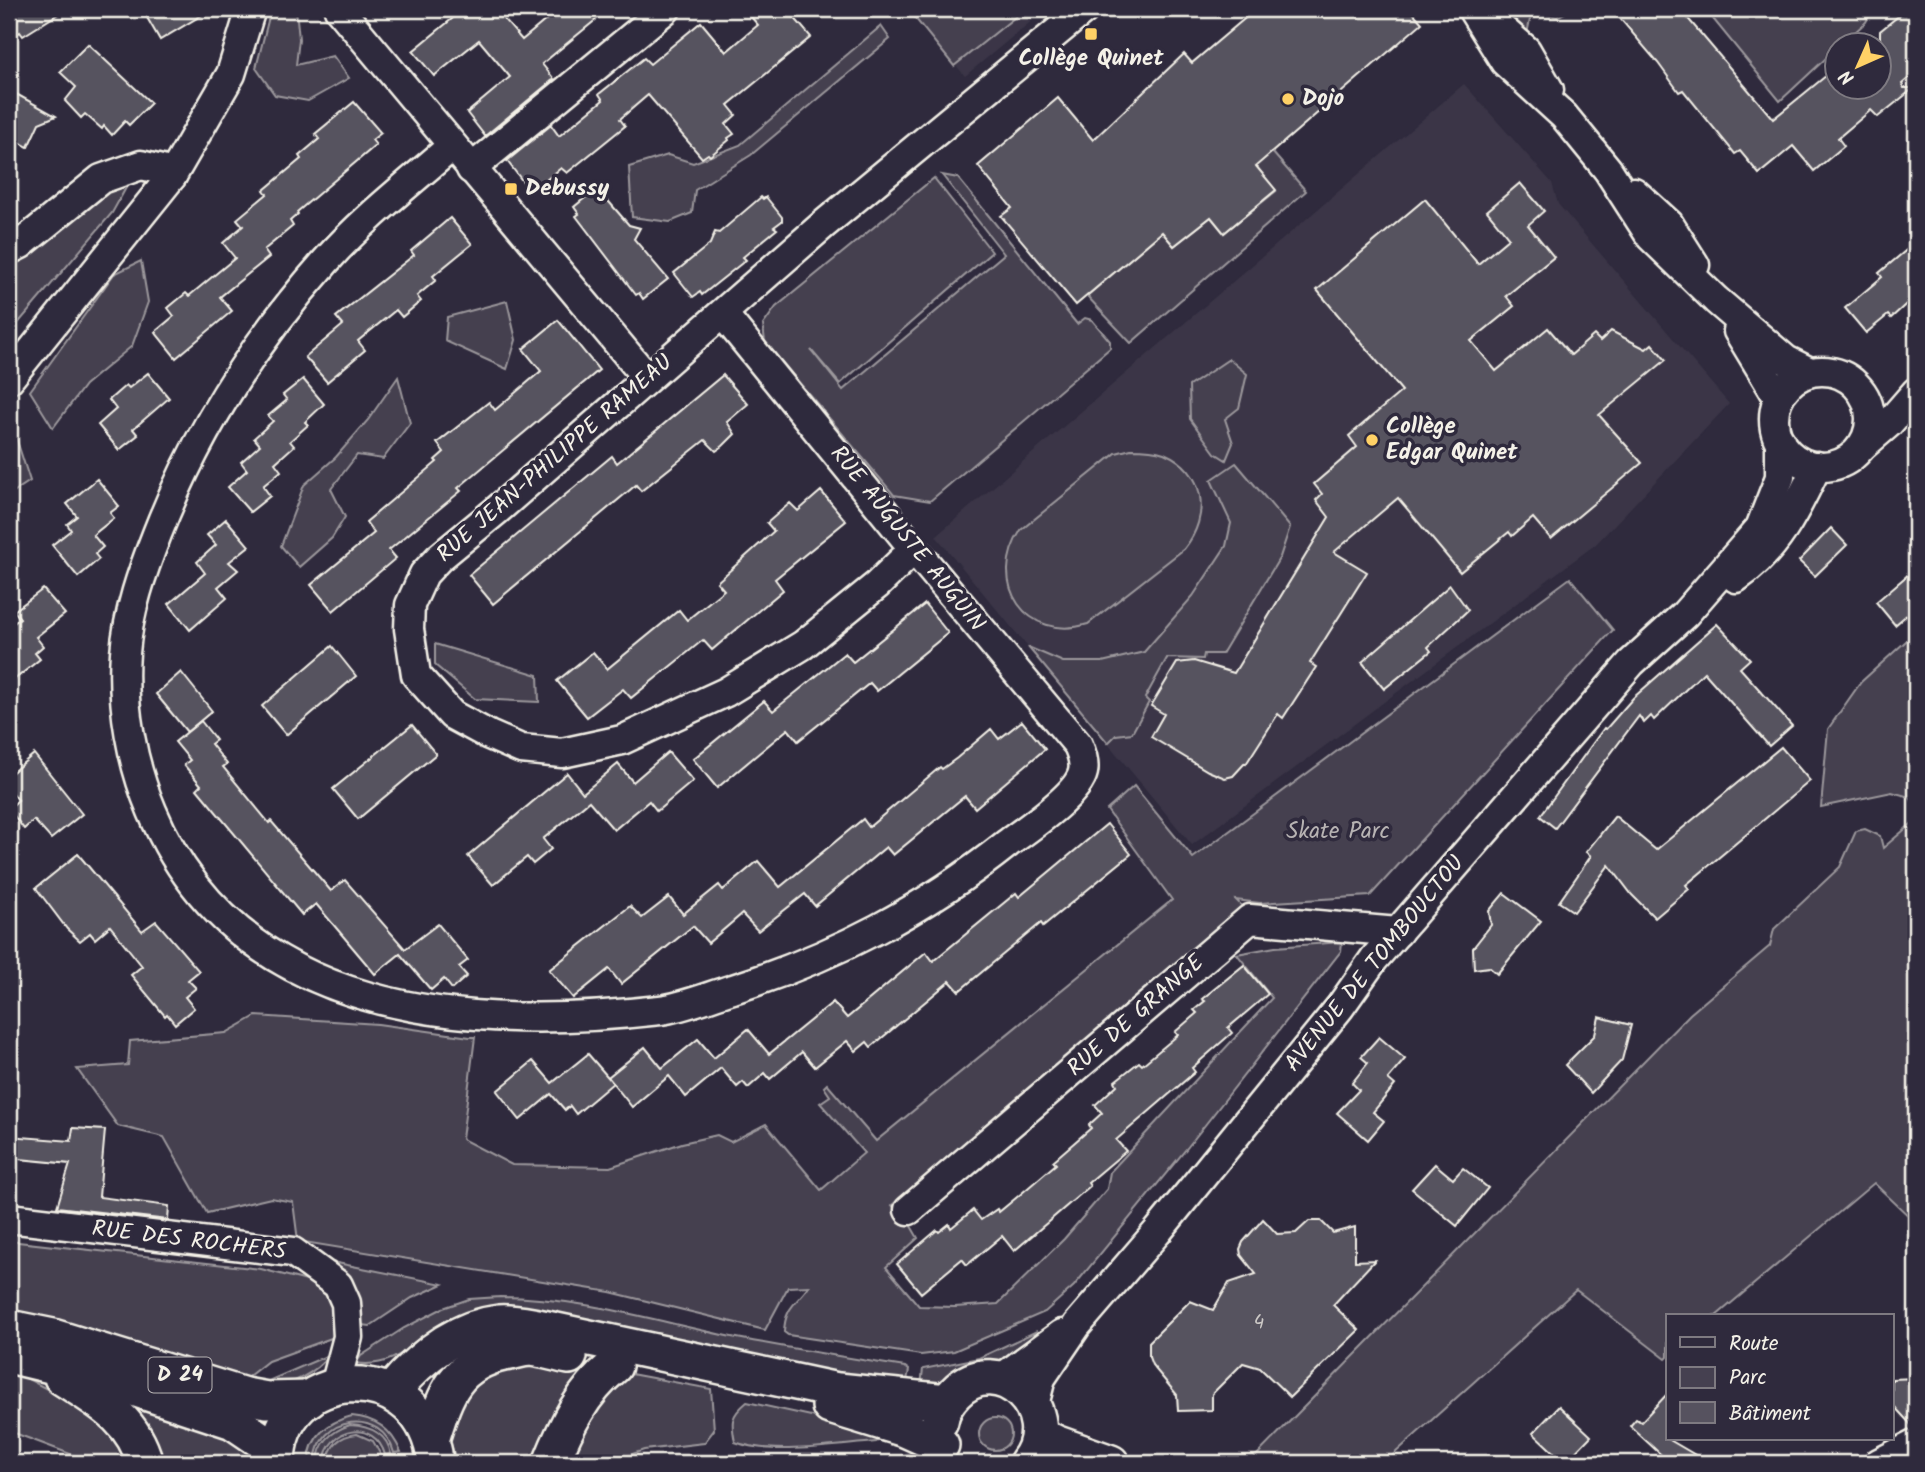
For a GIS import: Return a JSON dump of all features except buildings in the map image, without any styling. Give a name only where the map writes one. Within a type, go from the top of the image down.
[{"type":"main road","points":[[391,1392],[436,1349],[464,1332],[500,1323],[538,1326],[838,1391],[947,1402]]},
{"type":"main road","name":"D 24","points":[[9,1328],[52,1337],[245,1396],[267,1400],[322,1392]]},
{"type":"main road","points":[[433,1456],[442,1406],[454,1382],[467,1368],[484,1357],[530,1348],[818,1403],[905,1429],[947,1454]]},
{"type":"main road","name":"D 24","points":[[25,1360],[100,1377],[233,1421],[277,1457]]},
{"type":"main road","points":[[25,1360],[99,1401],[131,1429],[145,1463]]},
{"type":"main road","points":[[551,1463],[564,1430],[579,1403],[614,1366]]},
{"type":"main road","points":[[947,1454],[939,1431],[941,1415],[947,1402],[959,1389],[975,1381],[999,1380],[1009,1382],[1023,1392],[1033,1434],[1111,1463]]},
{"type":"main road","points":[[277,1457],[285,1427],[294,1412],[322,1392],[351,1384],[368,1384],[391,1392],[407,1402],[420,1417],[433,1456]]},
{"type":"street","points":[[9,379],[172,176],[231,74],[251,9]]},
{"type":"street","points":[[339,9],[647,378]]},
{"type":"street","points":[[471,169],[666,9]]},
{"type":"street","name":"RUE JEAN-PHILIPPE RAMEAU","points":[[914,549],[877,585],[803,645],[726,692],[622,740],[562,753],[521,749],[452,715],[416,675],[409,629],[410,605],[424,574],[439,558],[823,225],[1085,9]]},
{"type":"street","points":[[1472,9],[1506,62],[1564,116],[1608,170],[1651,237],[1716,300],[1786,360],[1810,372]]},
{"type":"street","points":[[1479,9],[1526,50],[1564,116]]},
{"type":"street","name":"RUE AUGUSTE AUGUIN","points":[[452,146],[327,259],[244,367],[210,423],[173,494],[148,556],[132,607],[125,654],[125,694],[133,748],[145,795],[163,838],[189,877],[224,918],[264,950],[302,972],[364,997],[437,1012],[520,1018],[582,1017],[662,1010],[786,972],[906,915],[966,877],[1043,816],[1082,778],[1084,768],[1078,745],[723,314]]},
{"type":"street","points":[[9,250],[21,244],[101,179],[141,165],[162,170],[172,176]]},
{"type":"street","points":[[1716,300],[1750,348],[1778,397]]},
{"type":"street","points":[[1859,448],[1868,433],[1869,410],[1863,395],[1847,377],[1828,371],[1810,372],[1792,380],[1778,397],[1774,423],[1780,441],[1791,456],[1817,466],[1842,462],[1859,448],[1889,423],[1916,390]]},
{"type":"street","points":[[1863,395],[1887,396],[1916,390]]},
{"type":"street","name":"AVENUE DE TOMBOUCTOU","points":[[1033,1434],[1041,1378],[1077,1325],[1158,1231],[1340,1007],[1374,959],[1631,663],[1685,614],[1760,528],[1780,477],[1780,441]]},
{"type":"street","name":"AVENUE DE TOMBOUCTOU","points":[[1685,614],[1746,571],[1773,545],[1796,512],[1817,466]]},
{"type":"street","name":"RUE DE GRANGE","points":[[909,1209],[1250,919],[1398,932]]},
{"type":"street","name":"RUE DES ROCHERS","points":[[9,1218],[293,1252],[338,1285],[346,1303],[348,1337],[322,1392]]},
{"type":"street","name":"AVENUE DE TOMBOUCTOU","points":[[999,1380],[1045,1344],[1077,1325]]},
{"type":"street","points":[[1879,1463],[1916,1444]]},
{"type":"shaded area","points":[[909,9],[1046,9],[965,76]]},
{"type":"shaded area","name":"Collège Edgar Quinet","points":[[1464,84],[1552,183],[1558,204],[1729,404],[1596,544],[1192,845],[936,536]]},
{"type":"green space","points":[[271,9],[296,9],[299,39],[296,65],[333,56],[349,78],[308,101],[275,95],[256,68]]},
{"type":"green space","points":[[927,9],[1025,9],[954,66],[915,18]]},
{"type":"green space","points":[[1501,9],[1572,9],[1557,17],[1532,10],[1527,34]]},
{"type":"green space","points":[[1705,9],[1873,9],[1866,22],[1855,32],[1824,32],[1824,60],[1780,101]]},
{"type":"green space","points":[[881,26],[890,39],[751,155],[695,190],[692,213],[670,222],[632,217],[629,167],[668,155],[693,163],[740,145]]},
{"type":"green space","points":[[1213,84],[1306,191],[1131,343],[1087,296],[1162,232],[1174,246],[1211,217],[1224,233],[1276,191],[1200,97]]},
{"type":"green space","points":[[942,175],[958,178],[1077,324],[1085,318],[1092,320],[1110,341],[1110,348],[930,501],[894,495],[765,342],[763,325],[776,307],[934,178],[992,252],[840,384],[811,350],[843,390],[1004,254]]},
{"type":"green space","points":[[127,186],[112,213],[9,334],[9,262],[113,189]]},
{"type":"green space","points":[[141,261],[148,302],[132,346],[85,385],[53,428],[30,391],[114,274]]},
{"type":"green space","points":[[507,301],[516,340],[507,369],[445,341],[447,317]]},
{"type":"green space","points":[[1229,359],[1247,374],[1239,408],[1225,419],[1233,443],[1226,460],[1215,453],[1190,419],[1189,386]]},
{"type":"green space","points":[[398,377],[410,423],[383,459],[357,455],[331,489],[345,517],[332,538],[299,567],[281,546],[304,485],[336,457],[368,420]]},
{"type":"green space","points":[[9,420],[30,481],[9,495]]},
{"type":"green space","points":[[1131,449],[1164,453],[1189,471],[1200,495],[1201,509],[1193,536],[1184,549],[1088,624],[1066,628],[1046,625],[1030,617],[1018,604],[1010,588],[1008,570],[1011,550],[1021,530],[1116,453]]},
{"type":"green space","points":[[1236,463],[1290,527],[1280,557],[1222,654],[1204,654],[1203,659],[1167,658],[1145,698],[1149,702],[1132,733],[1116,735],[1108,743],[1028,647],[1063,662],[1102,662],[1144,652],[1193,596],[1226,546],[1231,523],[1211,480]]},
{"type":"green space","name":"Skate Parc","points":[[1570,578],[1613,630],[1370,896],[1260,903],[1236,900],[1249,913],[892,1205],[918,1238],[886,1267],[919,1306],[998,1304],[1064,1239],[1107,1189],[1110,1172],[1272,998],[1237,954],[1275,947],[1342,942],[1341,951],[1187,1148],[1074,1286],[1045,1312],[954,1351],[921,1355],[788,1335],[784,1332],[786,1317],[809,1286],[788,1287],[765,1330],[610,1292],[298,1241],[293,1202],[271,1198],[207,1213],[164,1137],[118,1126],[77,1069],[128,1065],[130,1041],[226,1033],[256,1016],[378,1024],[475,1037],[462,1139],[512,1165],[610,1167],[682,1143],[717,1135],[731,1142],[766,1124],[821,1190],[864,1153],[820,1103],[830,1096],[824,1087],[827,1084],[876,1141],[1172,900],[1107,810],[1134,786],[1193,858]]},
{"type":"green space","points":[[1916,632],[1916,808],[1910,797],[1892,792],[1821,807],[1828,729],[1861,682]]},
{"type":"green space","points":[[435,644],[538,675],[539,702],[475,699],[435,665]]},
{"type":"green space","points":[[1916,820],[1916,1223],[1874,1183],[1718,1314],[1666,1314],[1666,1359],[1576,1290],[1384,1463],[1249,1463],[1690,1014],[1770,946],[1774,929],[1840,867],[1856,831],[1865,829],[1880,836],[1883,848]]},
{"type":"green space","points":[[9,1241],[261,1269],[307,1281],[327,1291],[337,1307],[337,1336],[268,1361],[240,1383],[9,1316]]},
{"type":"green space","points":[[327,1261],[443,1284],[412,1298],[370,1326],[356,1324]]},
{"type":"green space","points":[[500,1297],[590,1306],[737,1338],[905,1367],[909,1370],[905,1392],[440,1328],[391,1359],[369,1364],[356,1363],[361,1356],[404,1328],[443,1308],[469,1299]]},
{"type":"green space","points":[[1037,1331],[1001,1369],[920,1394],[923,1369],[979,1358]]},
{"type":"green space","points":[[331,1354],[301,1378],[283,1385],[263,1387],[268,1381]]},
{"type":"green space","points":[[551,1362],[599,1374],[540,1463],[457,1463],[450,1441],[450,1419],[488,1366]]},
{"type":"green space","points":[[9,1369],[89,1411],[121,1438],[130,1463],[94,1463],[9,1431]]},
{"type":"green space","points":[[631,1374],[711,1389],[714,1430],[704,1443],[644,1450],[607,1463],[563,1463],[618,1376]]},
{"type":"green space","points":[[120,1402],[213,1423],[247,1448],[254,1463],[154,1463]]},
{"type":"green space","points":[[747,1402],[887,1435],[876,1442],[823,1447],[785,1449],[750,1446],[735,1442],[733,1429],[737,1411]]},
{"type":"green space","points":[[352,1416],[368,1419],[382,1426],[401,1452],[394,1453],[387,1438],[377,1428],[364,1423],[351,1423],[326,1435],[318,1447],[315,1463],[309,1463],[312,1446],[321,1432],[335,1422]]},
{"type":"green space","points":[[995,1418],[1006,1423],[1011,1434],[1006,1445],[995,1450],[984,1445],[979,1434],[984,1423]]},
{"type":"green space","points":[[350,1425],[364,1427],[382,1436],[391,1454],[385,1455],[380,1443],[372,1436],[352,1432],[333,1441],[324,1463],[318,1463],[320,1449],[327,1439]]},
{"type":"green space","points":[[357,1434],[373,1441],[382,1457],[328,1463],[330,1452],[336,1443]]},
{"type":"green space","points":[[908,1454],[921,1455],[930,1463],[796,1463],[807,1459],[884,1460]]},
{"type":"place","name":"Collège Quinet","points":[[1091,34]]},
{"type":"place","name":"Dojo","points":[[1288,99]]},
{"type":"place","name":"Debussy","points":[[511,189]]},
{"type":"place","name":"Collège Edgar Quinet","points":[[1372,440]]}]
